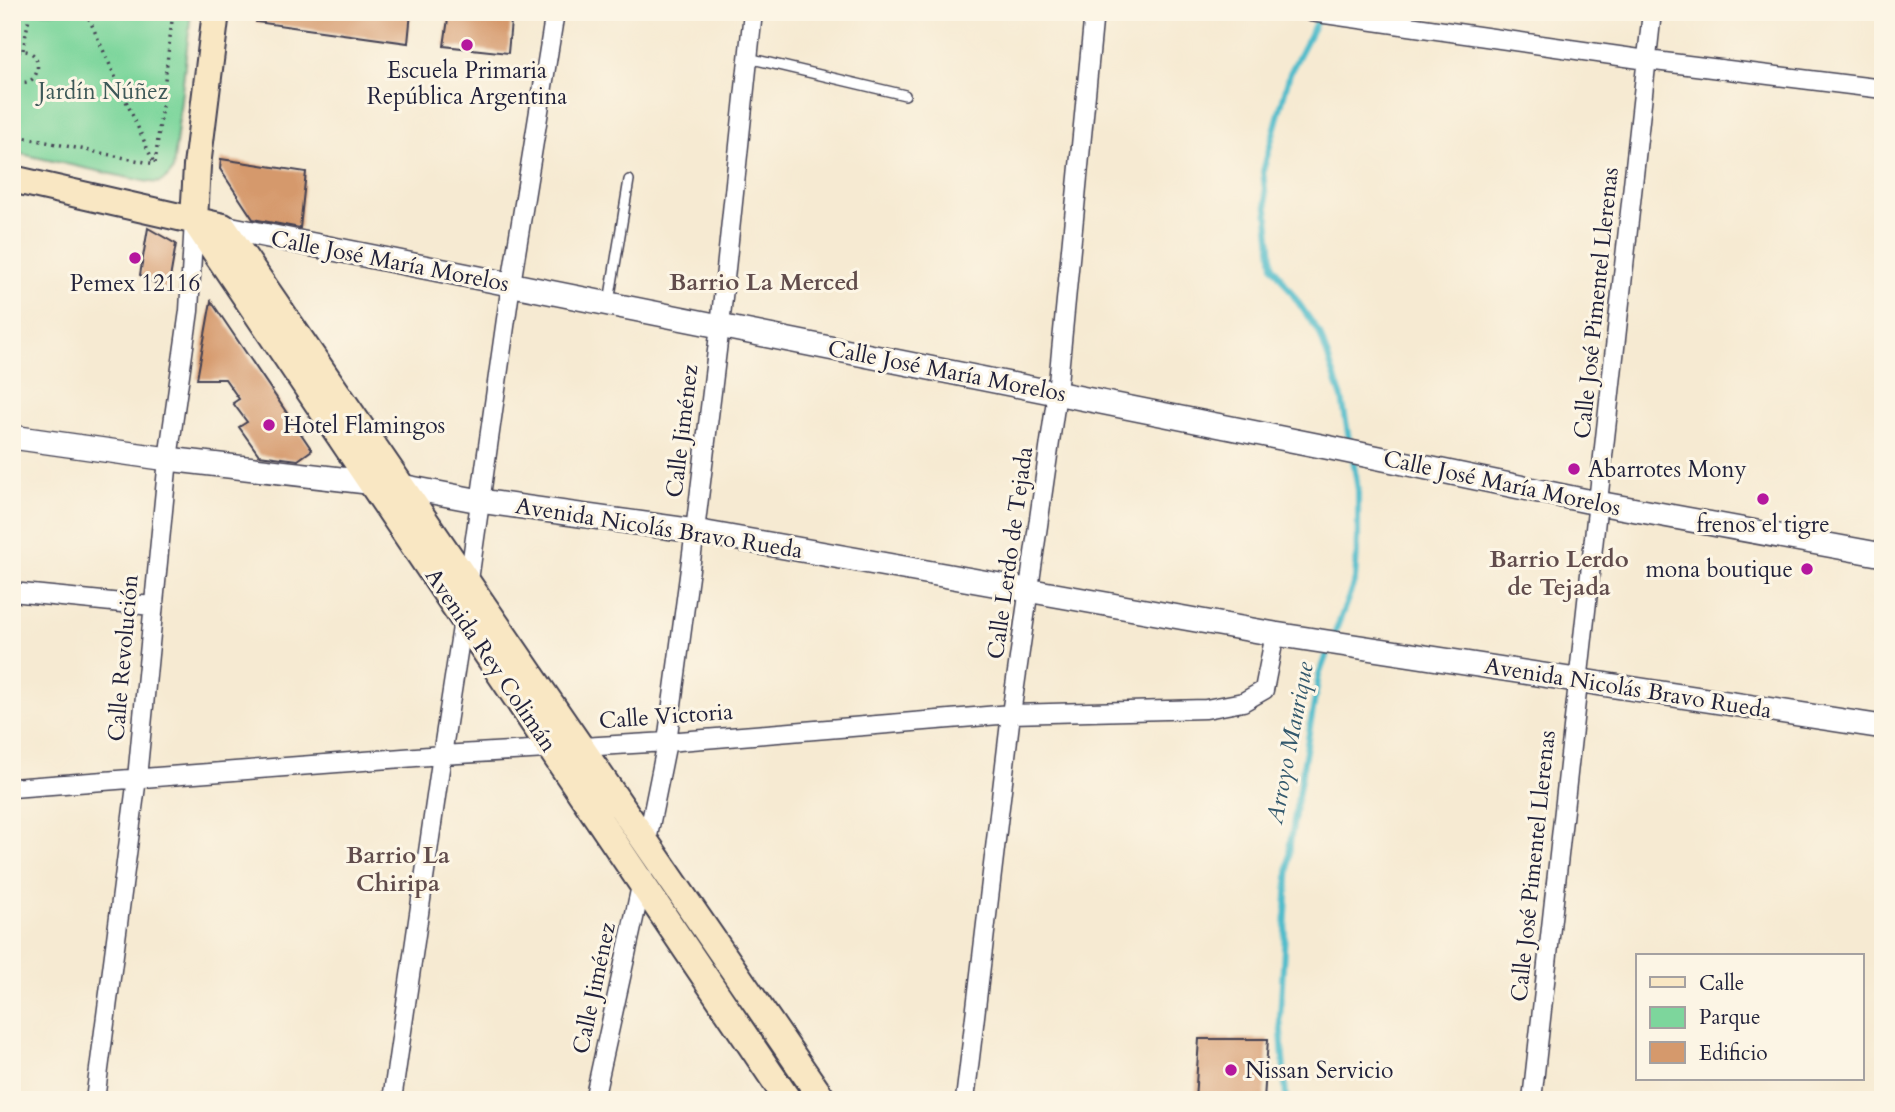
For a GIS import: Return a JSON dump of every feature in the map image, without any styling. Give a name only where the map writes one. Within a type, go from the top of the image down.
[{"type":"main road","points":[[194,220],[197,166],[216,12]]},
{"type":"main road","name":"Calle José María Morelos","points":[[12,178],[223,227]]},
{"type":"main road","name":"Avenida Rey Colimán","points":[[194,220],[788,1100]]},
{"type":"main road","name":"Avenida Rey Colimán","points":[[223,227],[822,1100]]},
{"type":"street","points":[[392,1100],[511,284],[555,12]]},
{"type":"street","name":"Calle Jiménez","points":[[594,1100],[642,884],[646,843],[667,741],[720,326],[752,12]]},
{"type":"street","name":"Calle Lerdo de Tejada","points":[[965,1100],[1011,715],[1057,393],[1094,12]]},
{"type":"street","points":[[1311,12],[1647,60],[1883,89]]},
{"type":"street","name":"Calle José Pimentel Llerenas","points":[[1532,1100],[1652,12]]},
{"type":"street","name":"Calle Revolución","points":[[95,1100],[137,778],[168,459],[189,311],[194,220]]},
{"type":"street","name":"Calle José María Morelos","points":[[223,227],[1599,504],[1883,555]]},
{"type":"street","name":"Avenida Nicolás Bravo Rueda","points":[[12,437],[168,459],[401,486],[480,501],[695,531],[1275,634],[1883,727]]},
{"type":"street","points":[[12,592],[152,606]]},
{"type":"street","name":"Calle Victoria","points":[[12,788],[1011,715],[1206,709],[1243,702],[1264,690],[1275,634]]},
{"type":"lane","points":[[748,58],[905,95]]},
{"type":"lane","points":[[609,303],[629,180]]},
{"type":"path","points":[[23,50],[30,12]]},
{"type":"path","points":[[86,12],[155,164]]},
{"type":"path","points":[[155,164],[173,12]]},
{"type":"path","points":[[12,54],[23,50],[32,53],[38,67],[31,80],[18,82],[12,79]]},
{"type":"path","points":[[12,120],[18,82]]},
{"type":"path","points":[[12,135],[155,164]]},
{"type":"green space","name":"Jardín Núñez","points":[[12,12],[191,12],[173,170],[165,179],[150,182],[12,152]]},
{"type":"building","points":[[257,12],[411,12],[408,43],[256,22]]},
{"type":"building","points":[[449,12],[510,12],[508,53],[444,46]]},
{"type":"building","points":[[221,159],[306,172],[300,228],[253,219],[220,169]]},
{"type":"building","points":[[148,228],[176,244],[168,290],[140,275]]},
{"type":"building","points":[[211,301],[312,450],[298,460],[259,455],[239,427],[247,422],[233,403],[239,399],[225,379],[197,379]]},
{"type":"building","name":"Nissan Servicio","points":[[1199,1039],[1268,1039],[1264,1100],[1195,1100]]},
{"type":"waterway","name":"Arroyo Manrique","points":[[1319,17],[1290,73],[1263,171],[1273,266],[1320,334],[1342,398],[1350,445]]},
{"type":"waterway","name":"Arroyo Manrique","points":[[1286,1097],[1280,1019],[1290,843],[1319,675],[1355,580],[1358,490],[1353,459]]},
{"type":"place","name":"Escuela Primaria República Argentina","points":[[467,45]]},
{"type":"place","name":"Pemex 12116","points":[[135,258]]},
{"type":"place","name":"Hotel Flamingos","points":[[269,425]]},
{"type":"place","name":"Abarrotes Mony","points":[[1574,469]]},
{"type":"place","name":"frenos el tigre","points":[[1763,499]]},
{"type":"place","name":"mona boutique","points":[[1807,569]]},
{"type":"place","name":"Nissan Servicio","points":[[1231,1070]]},
{"type":"district","name":"Barrio La Merced","points":[[764,282]]},
{"type":"district","name":"Barrio Lerdo de Tejada","points":[[1559,573]]},
{"type":"district","name":"Barrio La Chiripa","points":[[398,869]]}]
